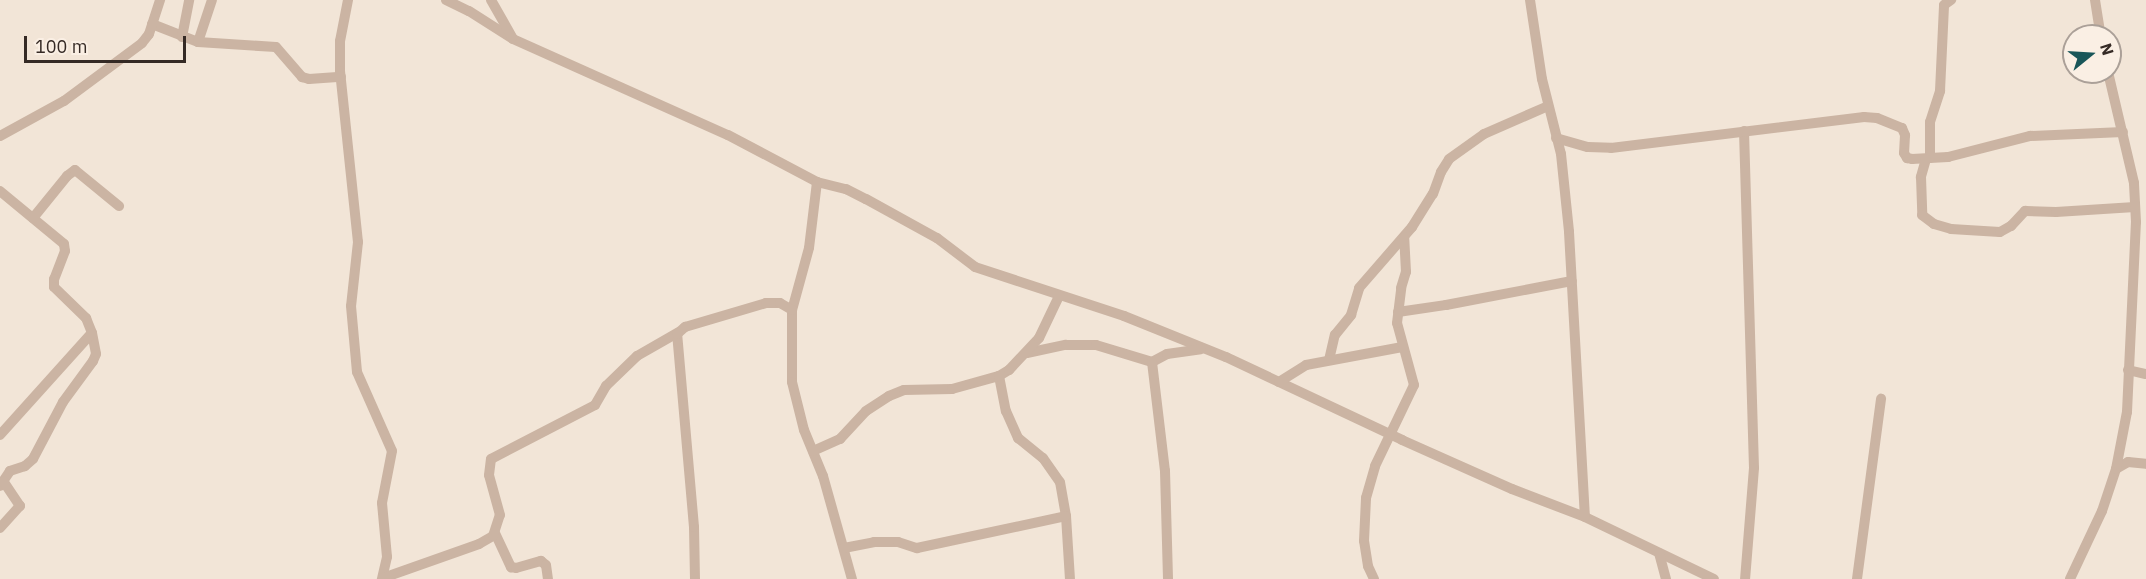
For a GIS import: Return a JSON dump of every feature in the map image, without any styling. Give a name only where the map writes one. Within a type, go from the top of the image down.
[{"type":"street","points":[[0,136],[64,101],[142,43],[152,24],[160,0]]},
{"type":"street","points":[[182,37],[189,0]]},
{"type":"street","points":[[198,42],[212,0]]},
{"type":"street","points":[[348,0],[340,42],[340,77],[357,242],[357,265],[351,306],[357,372],[392,452],[382,503],[387,557],[383,578]]},
{"type":"street","points":[[446,0],[469,10],[513,39],[728,135],[817,182],[846,189],[910,221],[975,267],[1124,316],[1205,349],[1512,489],[1585,517],[1714,579]]},
{"type":"street","points":[[491,0],[513,39]]},
{"type":"street","points":[[1530,0],[1548,106],[1561,154],[1572,281],[1585,517]]},
{"type":"street","points":[[1951,0],[1944,5],[1940,98],[1929,122],[1928,158],[1921,177],[1922,214],[1934,224],[1951,228],[2000,232],[2011,226],[2025,211],[2056,212],[2135,207]]},
{"type":"street","points":[[2096,0],[2099,24]]},
{"type":"street","points":[[152,24],[198,42],[276,47],[302,77],[309,79],[340,77]]},
{"type":"street","points":[[2070,579],[2102,511],[2116,470],[2127,412],[2134,270],[2134,183],[2111,84]]},
{"type":"street","points":[[1329,360],[1335,335],[1351,315],[1359,288],[1386,254],[1404,237],[1433,194],[1441,171],[1449,159],[1484,134],[1548,106]]},
{"type":"street","points":[[1556,138],[1588,147],[1611,148],[1744,131],[1877,118],[1902,128],[1907,158],[1928,158],[1977,151],[2030,136],[2123,132]]},
{"type":"street","points":[[1744,131],[1754,468],[1745,579]]},
{"type":"street","points":[[33,218],[67,176],[75,170],[119,206]]},
{"type":"street","points":[[817,182],[809,248],[792,310],[792,382],[852,579]]},
{"type":"street","points":[[0,191],[64,243],[65,251],[54,279],[54,287],[86,318],[96,346],[93,361],[63,402],[33,459],[25,466],[13,469],[2,484],[20,506],[0,528]]},
{"type":"street","points":[[1374,579],[1366,560],[1365,507],[1375,466],[1414,386],[1397,323],[1406,272],[1404,237]]},
{"type":"street","points":[[2134,270],[2146,269]]},
{"type":"street","points":[[1398,312],[1446,306],[1572,281]]},
{"type":"street","points":[[813,451],[840,439],[866,411],[889,396],[904,390],[952,389],[999,376],[1027,353],[1039,338],[1059,296]]},
{"type":"street","points":[[383,578],[479,544],[495,533],[500,515],[489,475],[491,459],[595,405],[606,386],[637,356],[685,327],[766,303],[780,303],[792,310]]},
{"type":"street","points":[[679,332],[677,336],[694,528],[695,579]]},
{"type":"street","points":[[0,435],[93,333]]},
{"type":"street","points":[[1027,353],[1065,345],[1096,345],[1152,362],[1167,354],[1205,349]]},
{"type":"street","points":[[1279,382],[1295,369],[1329,360],[1402,347]]},
{"type":"street","points":[[1152,362],[1165,471],[1168,579]]},
{"type":"street","points":[[2128,370],[2146,374]]},
{"type":"street","points":[[999,376],[1012,428],[1018,438],[1043,458],[1055,474],[1062,491],[1070,579]]},
{"type":"street","points":[[1857,579],[1881,399]]},
{"type":"street","points":[[2116,470],[2128,462],[2146,464]]},
{"type":"street","points":[[844,548],[874,542],[898,542],[917,548],[1066,516]]},
{"type":"street","points":[[495,533],[511,567],[516,568],[543,561],[548,579]]},
{"type":"street","points":[[1659,553],[1665,579]]}]
